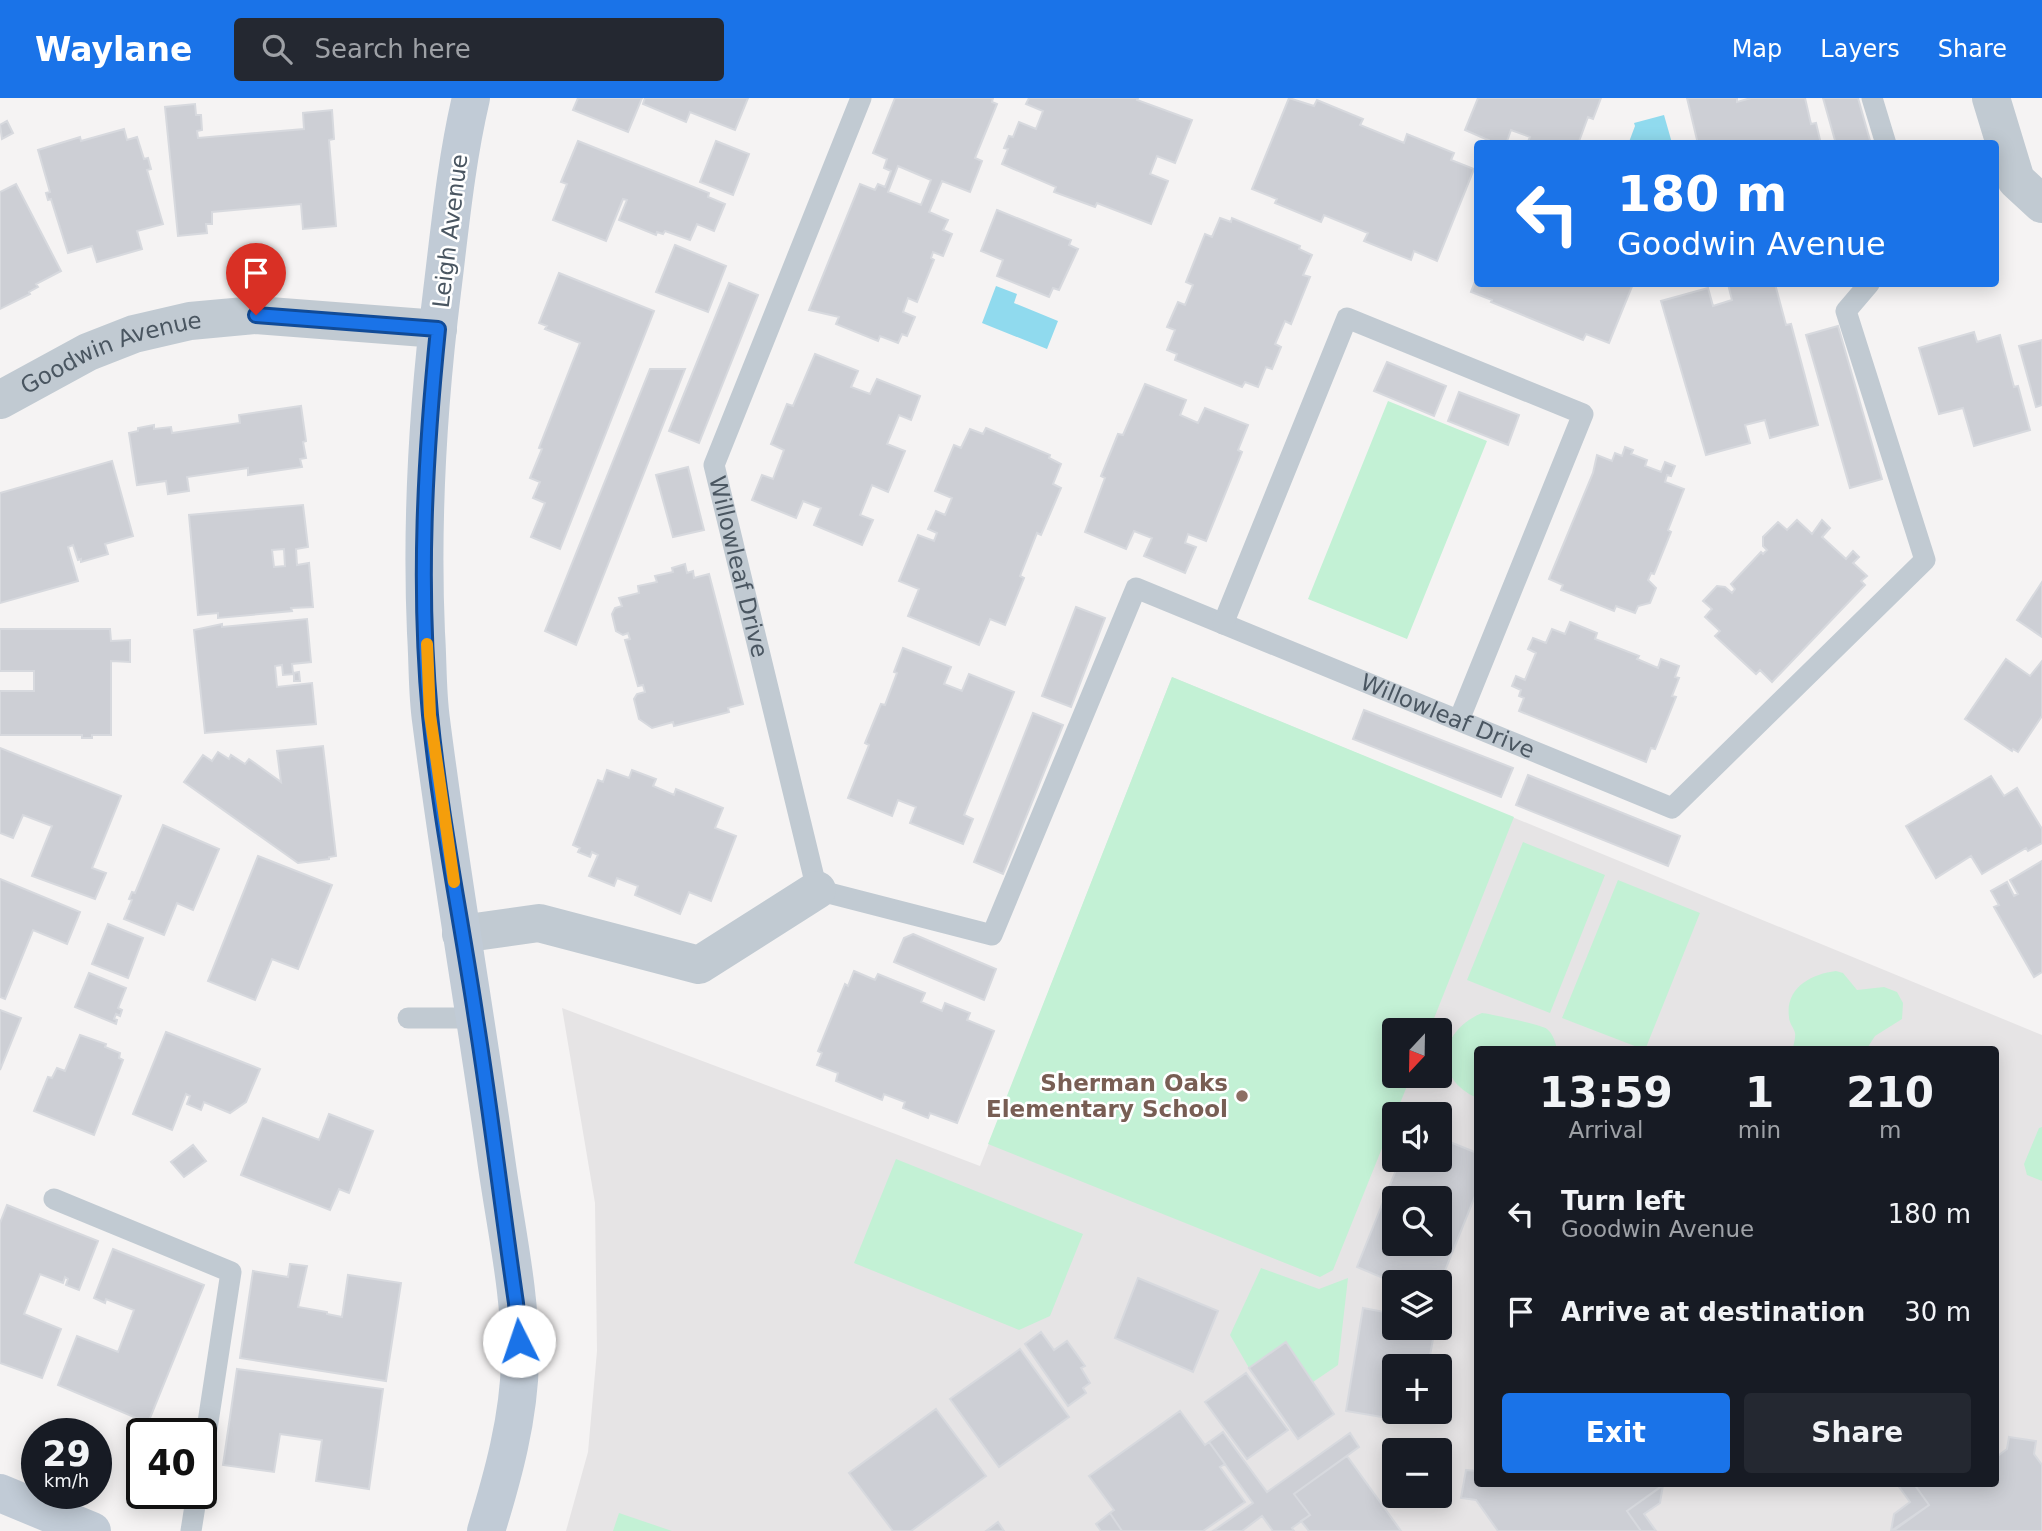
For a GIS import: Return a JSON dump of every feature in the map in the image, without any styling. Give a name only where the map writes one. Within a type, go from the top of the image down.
[{"type":"street","name":"Leigh Avenue","points":[[471,98],[459,152],[438,329],[426,451],[424,573],[430,715],[516,1303],[520,1361],[514,1417],[500,1483],[486,1531]]},
{"type":"street","points":[[1991,98],[2016,180],[2042,204]]},
{"type":"street","name":"Goodwin Avenue","points":[[0,400],[88,352],[134,334],[190,321],[256,315],[438,329]]},
{"type":"street","points":[[461,934],[539,923],[699,965],[817,890]]},
{"type":"street","points":[[0,1493],[92,1531]]},
{"type":"lane","name":"Willowleaf Drive","points":[[861,98],[714,465],[817,890],[992,935],[1136,588],[1672,808],[1925,560],[1846,311],[1866,287]]},
{"type":"lane","points":[[1872,98],[1885,140]]},
{"type":"lane","points":[[1223,624],[1347,318],[1583,414],[1459,720]]},
{"type":"lane","points":[[408,1018],[476,1018]]},
{"type":"lane","points":[[54,1199],[231,1272],[209,1418]]},
{"type":"lane","points":[[191,1531],[194,1509]]},
{"type":"shaded area","name":"Sherman Oaks Elementary School","points":[[1172,677],[2042,1035],[2042,1531],[566,1531],[588,1452],[597,1351],[595,1203],[562,1008],[980,1166]]},
{"type":"green space","points":[[1388,401],[1487,441],[1407,639],[1308,599]]},
{"type":"green space","points":[[1172,677],[1514,817],[1434,1018],[1382,1018],[1382,1088],[1406,1088],[1401,1102],[1382,1102],[1382,1148],[1333,1270],[1320,1277],[988,1144]]},
{"type":"green space","points":[[1523,842],[1605,875],[1550,1013],[1467,980]]},
{"type":"green space","points":[[1618,880],[1700,913],[1647,1046],[1635,1046],[1562,1018]]},
{"type":"green space","points":[[1827,973],[1843,973],[1857,990],[1884,987],[1897,992],[1903,1003],[1902,1019],[1875,1036],[1869,1046],[1794,1046],[1795,1033],[1789,1017],[1791,998],[1809,979]]},
{"type":"green space","points":[[1482,1013],[1543,1027],[1552,1035],[1556,1046],[1474,1046],[1474,1096],[1452,1077],[1452,1040],[1457,1031]]},
{"type":"green space","points":[[2042,1127],[2042,1181],[2027,1175],[2024,1164],[2039,1128]]},
{"type":"green space","points":[[896,1159],[1083,1234],[1050,1316],[1019,1330],[854,1263]]},
{"type":"green space","points":[[1261,1268],[1319,1289],[1348,1278],[1338,1365],[1313,1382],[1286,1342],[1249,1368],[1230,1335]]},
{"type":"green space","points":[[619,1513],[672,1531],[613,1531]]},
{"type":"water","points":[[1664,115],[1671,140],[1630,140],[1634,123]]},
{"type":"water","points":[[996,286],[1017,294],[1014,303],[1058,321],[1047,349],[982,323]]},
{"type":"building","points":[[578,98],[642,98],[628,132],[573,110]]},
{"type":"building","points":[[645,98],[748,98],[735,130],[690,112],[686,122],[643,104]]},
{"type":"building","points":[[895,98],[993,98],[992,102],[997,104],[975,158],[982,161],[970,192],[942,181],[929,212],[948,220],[943,230],[952,234],[943,256],[933,252],[931,258],[934,260],[917,302],[908,298],[903,312],[915,317],[907,336],[902,334],[898,343],[880,336],[878,341],[836,324],[839,317],[809,310],[860,184],[875,190],[878,184],[885,187],[891,171],[884,168],[887,159],[873,153]],"holes":[[[898,166],[931,180],[921,205],[888,192]]]},
{"type":"building","points":[[1029,98],[1138,98],[1137,100],[1192,120],[1175,163],[1157,156],[1150,174],[1168,181],[1151,224],[1097,203],[1095,207],[1054,192],[1056,187],[1002,164],[1008,149],[1004,148],[1009,136],[1013,137],[1019,122],[1036,129],[1043,111],[1026,104]]},
{"type":"building","points":[[1289,98],[1314,106],[1317,100],[1363,119],[1360,125],[1404,143],[1407,134],[1454,153],[1451,160],[1474,169],[1437,261],[1414,251],[1411,260],[1364,241],[1368,233],[1324,215],[1321,222],[1275,203],[1277,199],[1252,189]]},
{"type":"building","points":[[1478,98],[1601,98],[1593,119],[1588,117],[1579,140],[1529,140],[1530,137],[1511,130],[1507,140],[1488,140],[1465,130]]},
{"type":"building","points":[[1687,98],[1737,98],[1737,102],[1751,98],[1805,98],[1811,124],[1816,123],[1820,140],[1697,140]]},
{"type":"building","points":[[1823,98],[1858,98],[1870,140],[1835,140]]},
{"type":"building","points":[[195,104],[196,115],[201,115],[202,130],[197,131],[198,138],[304,129],[303,113],[332,110],[334,139],[329,140],[336,226],[303,229],[301,204],[212,212],[212,224],[206,224],[207,233],[178,236],[165,107]]},
{"type":"building","points":[[7,121],[13,133],[2,139],[0,125]]},
{"type":"building","points":[[124,129],[127,140],[137,137],[144,159],[148,158],[151,169],[147,170],[163,224],[137,231],[142,249],[97,262],[92,246],[68,253],[51,199],[48,200],[46,193],[50,192],[38,150],[80,137],[81,141]]},
{"type":"building","points":[[578,141],[709,193],[708,197],[725,204],[714,231],[697,224],[690,240],[665,231],[663,234],[657,232],[656,235],[619,220],[627,200],[623,199],[606,241],[553,220],[567,184],[561,182]]},
{"type":"building","points":[[716,141],[749,154],[733,195],[700,182]]},
{"type":"building","points":[[16,184],[61,271],[36,284],[38,287],[29,292],[30,294],[0,309],[0,192]]},
{"type":"building","points":[[997,210],[1071,240],[1069,245],[1078,249],[1059,290],[1053,288],[1049,297],[997,276],[1003,260],[981,251]]},
{"type":"building","points":[[1220,218],[1231,222],[1232,218],[1300,246],[1299,249],[1312,255],[1303,275],[1310,277],[1291,324],[1285,321],[1275,344],[1281,347],[1272,369],[1266,367],[1258,387],[1245,382],[1242,387],[1175,360],[1177,354],[1167,350],[1175,330],[1167,327],[1178,302],[1185,305],[1193,285],[1186,282],[1205,234],[1212,237]]},
{"type":"building","points":[[675,245],[726,266],[708,312],[656,292]]},
{"type":"building","points":[[559,273],[654,311],[560,549],[531,537],[545,503],[533,498],[540,482],[530,478],[580,343],[545,329],[547,326],[539,323]]},
{"type":"building","points":[[729,283],[758,295],[699,443],[669,431]]},
{"type":"building","points":[[1474,284],[1474,287],[1632,287],[1609,343],[1586,334],[1583,340],[1471,292]]},
{"type":"building","points":[[1729,287],[1776,287],[1786,325],[1791,324],[1818,425],[1770,438],[1765,420],[1745,425],[1750,443],[1706,455],[1661,301],[1708,288],[1713,306],[1732,300]]},
{"type":"building","points":[[1838,326],[1882,479],[1850,488],[1806,335]]},
{"type":"building","points":[[1974,332],[1977,342],[2000,335],[2014,387],[2018,386],[2030,430],[1974,446],[1963,408],[1939,414],[1919,348]]},
{"type":"building","points":[[2042,340],[2042,405],[2036,407],[2019,346]]},
{"type":"building","points":[[815,354],[858,371],[851,387],[870,394],[877,379],[920,396],[911,420],[899,415],[887,444],[905,451],[888,492],[872,485],[860,515],[873,520],[862,545],[814,525],[821,508],[803,501],[796,518],[752,500],[762,475],[773,479],[784,450],[771,444],[787,404],[793,406]]},
{"type":"building","points":[[1387,362],[1446,386],[1434,416],[1374,391]]},
{"type":"building","points":[[650,369],[685,369],[576,645],[545,631]]},
{"type":"building","points":[[1145,384],[1186,400],[1180,415],[1198,423],[1205,408],[1248,425],[1238,450],[1242,452],[1206,541],[1188,534],[1185,543],[1196,547],[1185,573],[1144,556],[1152,538],[1134,531],[1126,549],[1085,532],[1105,478],[1101,476],[1118,434],[1123,435]]},
{"type":"building","points":[[1459,392],[1519,415],[1508,445],[1448,421]]},
{"type":"building","points":[[301,406],[306,441],[303,442],[306,458],[300,459],[302,467],[248,475],[248,468],[187,477],[189,491],[168,494],[166,481],[137,485],[129,433],[138,431],[138,428],[154,425],[154,429],[171,427],[172,433],[240,423],[239,415]]},
{"type":"building","points":[[986,428],[1050,455],[1049,458],[1061,464],[1053,484],[1061,488],[1041,535],[1037,533],[1020,576],[1024,578],[1005,625],[990,619],[979,645],[908,616],[919,589],[899,581],[918,535],[934,541],[937,533],[928,529],[936,511],[945,515],[952,498],[935,491],[954,445],[961,448],[970,429],[983,434]]},
{"type":"building","points":[[1625,447],[1633,450],[1631,454],[1647,460],[1645,466],[1661,472],[1665,462],[1675,466],[1665,482],[1684,489],[1668,530],[1671,532],[1654,574],[1651,573],[1648,580],[1656,588],[1650,603],[1638,606],[1635,613],[1616,606],[1614,611],[1561,590],[1563,585],[1549,579],[1593,473],[1597,455],[1612,461],[1615,453],[1622,456]]},
{"type":"building","points":[[112,461],[133,536],[105,544],[108,554],[81,562],[73,545],[68,547],[78,581],[0,603],[0,493]]},
{"type":"building","points":[[688,467],[704,530],[673,537],[656,475]]},
{"type":"building","points":[[303,505],[308,547],[296,549],[297,565],[309,563],[313,607],[218,618],[218,613],[198,615],[189,515]],"holes":[[[284,549],[285,566],[274,567],[272,550]]]},
{"type":"building","points":[[1797,520],[1812,534],[1822,520],[1830,528],[1822,537],[1846,559],[1853,551],[1859,557],[1853,563],[1867,576],[1861,581],[1865,585],[1772,682],[1760,670],[1756,674],[1715,636],[1720,631],[1705,617],[1712,609],[1703,601],[1717,586],[1725,587],[1732,593],[1735,589],[1731,584],[1761,552],[1763,554],[1767,550],[1763,546],[1763,537],[1778,522],[1787,530]]},
{"type":"building","points":[[685,564],[687,573],[693,571],[694,578],[709,574],[743,704],[728,708],[729,712],[674,726],[673,722],[652,728],[639,719],[634,699],[637,694],[645,692],[643,685],[638,686],[625,640],[630,639],[628,633],[623,635],[616,631],[612,614],[615,608],[622,606],[619,598],[639,593],[638,586],[657,582],[655,576],[673,572],[672,568]]},
{"type":"building","points":[[2042,582],[2042,637],[2017,620]]},
{"type":"building","points":[[1076,607],[1105,618],[1071,707],[1042,696]]},
{"type":"building","points":[[307,619],[311,662],[292,664],[293,673],[299,672],[300,681],[294,681],[294,674],[283,675],[282,665],[275,666],[277,687],[312,683],[316,724],[205,733],[194,630],[222,624],[222,627]]},
{"type":"building","points":[[1570,622],[1597,633],[1595,639],[1639,656],[1637,659],[1658,668],[1661,659],[1679,666],[1675,677],[1679,678],[1672,696],[1676,697],[1655,749],[1651,748],[1646,762],[1519,711],[1524,698],[1519,696],[1521,690],[1512,686],[1516,676],[1525,680],[1536,653],[1528,649],[1533,638],[1546,643],[1552,629],[1565,634]]},
{"type":"building","points":[[0,629],[110,629],[111,641],[130,640],[130,662],[111,661],[111,735],[82,738],[82,735],[0,735],[0,691],[34,691],[34,671],[0,671]]},
{"type":"building","points":[[903,648],[951,667],[944,684],[962,691],[969,674],[1014,692],[964,815],[973,819],[963,844],[910,823],[916,807],[898,800],[892,816],[848,798],[869,745],[865,743],[881,704],[885,705],[897,673],[894,672]]},
{"type":"building","points":[[2006,659],[2030,676],[2042,661],[2042,716],[2018,752],[2013,749],[2012,751],[1965,719]]},
{"type":"building","points":[[1364,710],[1513,768],[1501,797],[1353,739]]},
{"type":"building","points":[[1033,713],[1063,725],[1003,874],[974,862]]},
{"type":"building","points":[[323,746],[336,856],[329,859],[298,863],[184,782],[203,755],[212,761],[218,752],[229,759],[231,755],[245,764],[249,759],[281,782],[277,751]]},
{"type":"building","points":[[0,748],[121,796],[92,868],[106,873],[95,899],[32,876],[52,826],[23,815],[13,838],[0,833]]},
{"type":"building","points":[[607,770],[629,778],[632,770],[656,779],[653,786],[674,795],[676,789],[723,808],[715,828],[736,836],[711,901],[689,892],[680,914],[635,895],[638,886],[617,878],[614,886],[589,876],[598,855],[592,852],[590,857],[578,852],[580,848],[573,845],[598,780],[603,782]]},
{"type":"building","points":[[1528,775],[1680,836],[1668,866],[1516,805]]},
{"type":"building","points":[[1991,776],[2004,796],[2017,788],[2042,829],[2042,843],[2028,851],[2026,848],[1982,874],[1971,856],[1936,878],[1906,826]]},
{"type":"building","points":[[163,825],[219,849],[193,910],[177,903],[164,935],[124,919],[132,900],[129,899],[132,892],[135,893]]},
{"type":"building","points":[[258,856],[332,885],[298,969],[272,959],[255,1000],[208,981]]},
{"type":"building","points":[[2042,861],[2042,972],[2034,977],[1994,907],[1999,905],[1991,891],[2007,882],[2014,896],[2018,894],[2010,880]]},
{"type":"building","points":[[0,879],[80,912],[67,944],[33,930],[5,999],[0,997]]},
{"type":"building","points":[[108,924],[143,938],[128,978],[92,964]]},
{"type":"building","points":[[913,934],[996,969],[984,1000],[894,962],[904,938]]},
{"type":"building","points":[[854,971],[875,980],[878,974],[925,993],[921,1002],[942,1011],[945,1003],[970,1013],[967,1020],[994,1031],[957,1123],[930,1113],[928,1118],[903,1108],[905,1102],[884,1094],[882,1100],[836,1081],[838,1073],[817,1065],[822,1053],[818,1051],[845,984],[848,986]]},
{"type":"building","points":[[89,973],[126,988],[118,1008],[122,1010],[120,1016],[116,1014],[114,1019],[117,1020],[116,1024],[75,1007]]},
{"type":"building","points":[[0,1010],[21,1018],[0,1070]]},
{"type":"building","points":[[166,1032],[260,1069],[246,1102],[230,1113],[204,1102],[201,1110],[187,1104],[190,1096],[186,1094],[172,1130],[133,1114]]},
{"type":"building","points":[[80,1035],[106,1044],[105,1047],[120,1053],[119,1058],[123,1060],[94,1135],[34,1111],[48,1077],[52,1078],[57,1068],[65,1071]]},
{"type":"building","points":[[329,1114],[373,1131],[349,1193],[339,1189],[330,1210],[241,1175],[263,1118],[319,1140]]},
{"type":"building","points":[[1452,1143],[1474,1152],[1474,1198],[1452,1253],[1452,1186],[1390,1186],[1395,1172],[1452,1172]]},
{"type":"building","points":[[193,1145],[206,1161],[184,1177],[171,1162]]},
{"type":"building","points":[[7,1205],[98,1241],[79,1290],[66,1285],[68,1279],[65,1277],[63,1283],[40,1274],[24,1314],[61,1329],[42,1378],[0,1363],[0,1223]]},
{"type":"building","points":[[1382,1205],[1382,1256],[1451,1256],[1445,1270],[1382,1270],[1382,1278],[1357,1267]]},
{"type":"building","points":[[113,1249],[204,1285],[150,1418],[136,1418],[58,1385],[77,1336],[118,1352],[134,1310],[106,1299],[105,1303],[94,1298]]},
{"type":"building","points":[[290,1264],[307,1266],[298,1307],[342,1317],[348,1275],[401,1283],[386,1381],[240,1358],[253,1271],[288,1277]]},
{"type":"building","points":[[1138,1278],[1218,1311],[1193,1372],[1115,1338]]},
{"type":"building","points":[[1363,1308],[1382,1312],[1382,1340],[1433,1340],[1430,1354],[1382,1354],[1382,1417],[1346,1411]]},
{"type":"building","points":[[1041,1332],[1054,1350],[1067,1341],[1085,1366],[1081,1368],[1090,1383],[1083,1388],[1086,1393],[1068,1406],[1025,1344]]},
{"type":"building","points":[[1286,1342],[1334,1414],[1298,1439],[1249,1368]]},
{"type":"building","points":[[1020,1349],[1069,1417],[999,1467],[950,1399]]},
{"type":"building","points":[[237,1369],[383,1389],[369,1489],[316,1481],[322,1440],[280,1434],[274,1472],[223,1465]]},
{"type":"building","points":[[1246,1373],[1288,1430],[1247,1459],[1205,1402]]},
{"type":"building","points":[[936,1409],[986,1476],[911,1531],[893,1531],[849,1473]]},
{"type":"building","points":[[1180,1411],[1205,1445],[1209,1442],[1225,1464],[1220,1467],[1245,1502],[1203,1531],[1122,1531],[1110,1513],[1114,1510],[1089,1476]]},
{"type":"building","points":[[1223,1432],[1267,1492],[1350,1433],[1359,1447],[1294,1494],[1310,1515],[1292,1528],[1294,1531],[1273,1531],[1262,1516],[1242,1531],[1213,1531],[1253,1503],[1209,1442]]},
{"type":"building","points":[[2009,1437],[2036,1441],[2034,1454],[2042,1465],[2042,1531],[1893,1531],[1929,1505],[1916,1487],[1999,1487],[1999,1455],[2007,1449]]},
{"type":"building","points":[[1347,1456],[1401,1531],[1309,1531],[1301,1521],[1310,1515],[1294,1494]]},
{"type":"building","points":[[1466,1470],[1474,1471],[1474,1487],[1661,1487],[1627,1511],[1641,1531],[1498,1531],[1476,1500],[1461,1498]]},
{"type":"building","points":[[1663,1487],[1660,1503],[1644,1514],[1656,1531],[1641,1531],[1627,1511]]},
{"type":"building","points":[[1899,1487],[1916,1487],[1929,1505],[1891,1531],[1894,1514],[1910,1502]]},
{"type":"building","points":[[1110,1513],[1122,1531],[1101,1531],[1096,1524]]},
{"type":"building","points":[[998,1522],[1004,1531],[986,1531]]},
{"type":"slow traffic","points":[[427,644],[430,715],[454,882]]},
{"type":"place","name":"Sherman Oaks Elementary School","points":[[1242,1096]]},
{"type":"route","points":[[256,315],[438,329],[426,451],[424,573],[430,715],[461,934],[476,1018],[519,1341]]}]
